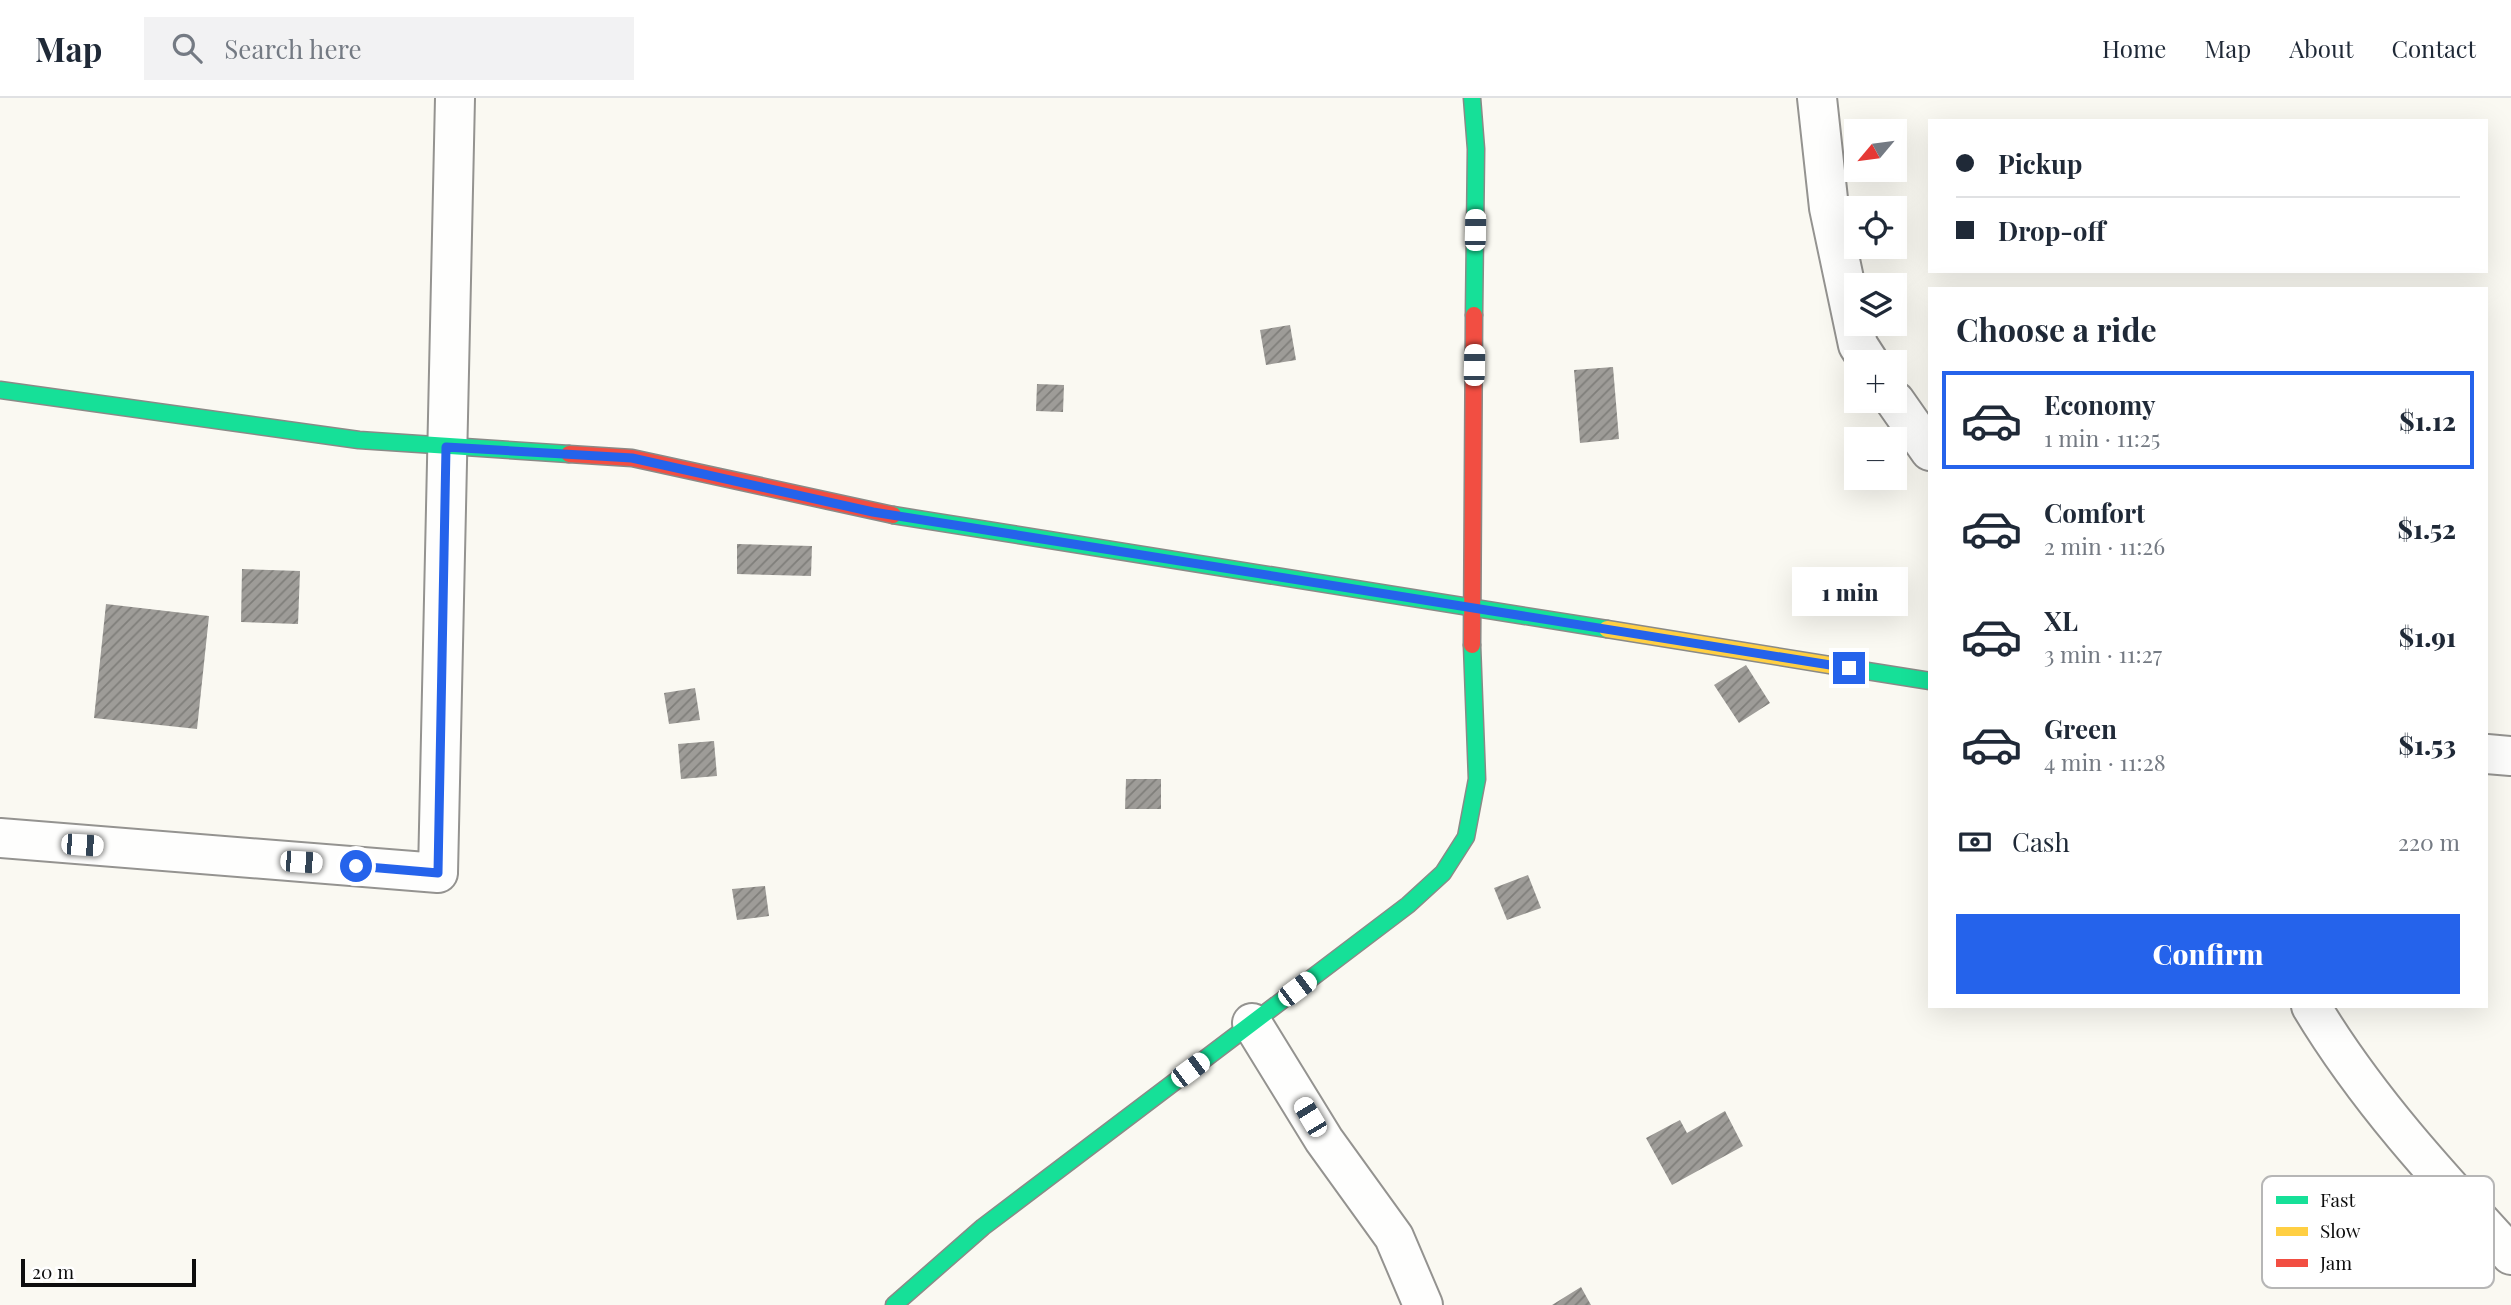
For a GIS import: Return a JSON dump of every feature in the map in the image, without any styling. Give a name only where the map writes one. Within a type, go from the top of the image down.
[{"type":"street","points":[[0,838],[438,873],[455,98]]},
{"type":"street","points":[[894,1305],[983,1227],[1408,905],[1443,873],[1466,837],[1478,779],[1471,609],[1476,149],[1472,98]]},
{"type":"street","points":[[1817,98],[1829,208],[1861,350]]},
{"type":"street","points":[[0,390],[359,440],[632,458],[873,512],[1928,681]]},
{"type":"street","points":[[1903,413],[1928,449]]},
{"type":"street","points":[[2488,754],[2511,756]]},
{"type":"street","points":[[2312,1008],[2337,1050],[2438,1176]]},
{"type":"street","points":[[1252,1023],[1324,1140],[1394,1237],[1423,1305]]},
{"type":"street","points":[[2494,1237],[2511,1255]]},
{"type":"building","points":[[1290,325],[1296,360],[1266,365],[1260,330]]},
{"type":"building","points":[[1613,367],[1619,439],[1580,443],[1574,370]]},
{"type":"building","points":[[1037,384],[1064,385],[1063,412],[1036,411]]},
{"type":"building","points":[[737,544],[812,546],[811,576],[737,574]]},
{"type":"building","points":[[242,569],[300,571],[298,624],[241,622]]},
{"type":"building","points":[[106,604],[209,616],[197,729],[94,718]]},
{"type":"building","points":[[1746,665],[1770,703],[1739,723],[1714,685]]},
{"type":"building","points":[[695,688],[700,720],[669,724],[664,693]]},
{"type":"building","points":[[714,741],[717,776],[681,779],[678,744]]},
{"type":"building","points":[[1126,779],[1161,779],[1161,809],[1125,809]]},
{"type":"building","points":[[1528,875],[1541,908],[1507,920],[1494,888]]},
{"type":"building","points":[[765,886],[769,916],[737,920],[732,889]]},
{"type":"building","points":[[1725,1111],[1743,1146],[1672,1185],[1646,1138],[1680,1120],[1687,1133]]},
{"type":"building","points":[[1581,1287],[1591,1305],[1552,1305]]},
{"type":"traffic: fast","points":[[1472,98],[1476,149],[1474,315]]},
{"type":"traffic: fast","points":[[0,390],[359,440],[569,454]]},
{"type":"traffic: fast","points":[[893,515],[1607,629]]},
{"type":"traffic: fast","points":[[894,1305],[983,1227],[1408,905],[1443,873],[1466,837],[1477,779],[1472,645]]},
{"type":"traffic: fast","points":[[1842,667],[1928,681]]},
{"type":"traffic: slow","points":[[1607,629],[1842,667]]},
{"type":"traffic: jam","points":[[1472,645],[1474,315]]},
{"type":"traffic: jam","points":[[569,454],[632,458],[893,515]]},
{"type":"route","points":[[356,866],[438,873],[446,447],[632,458],[873,512],[1849,668]]}]
